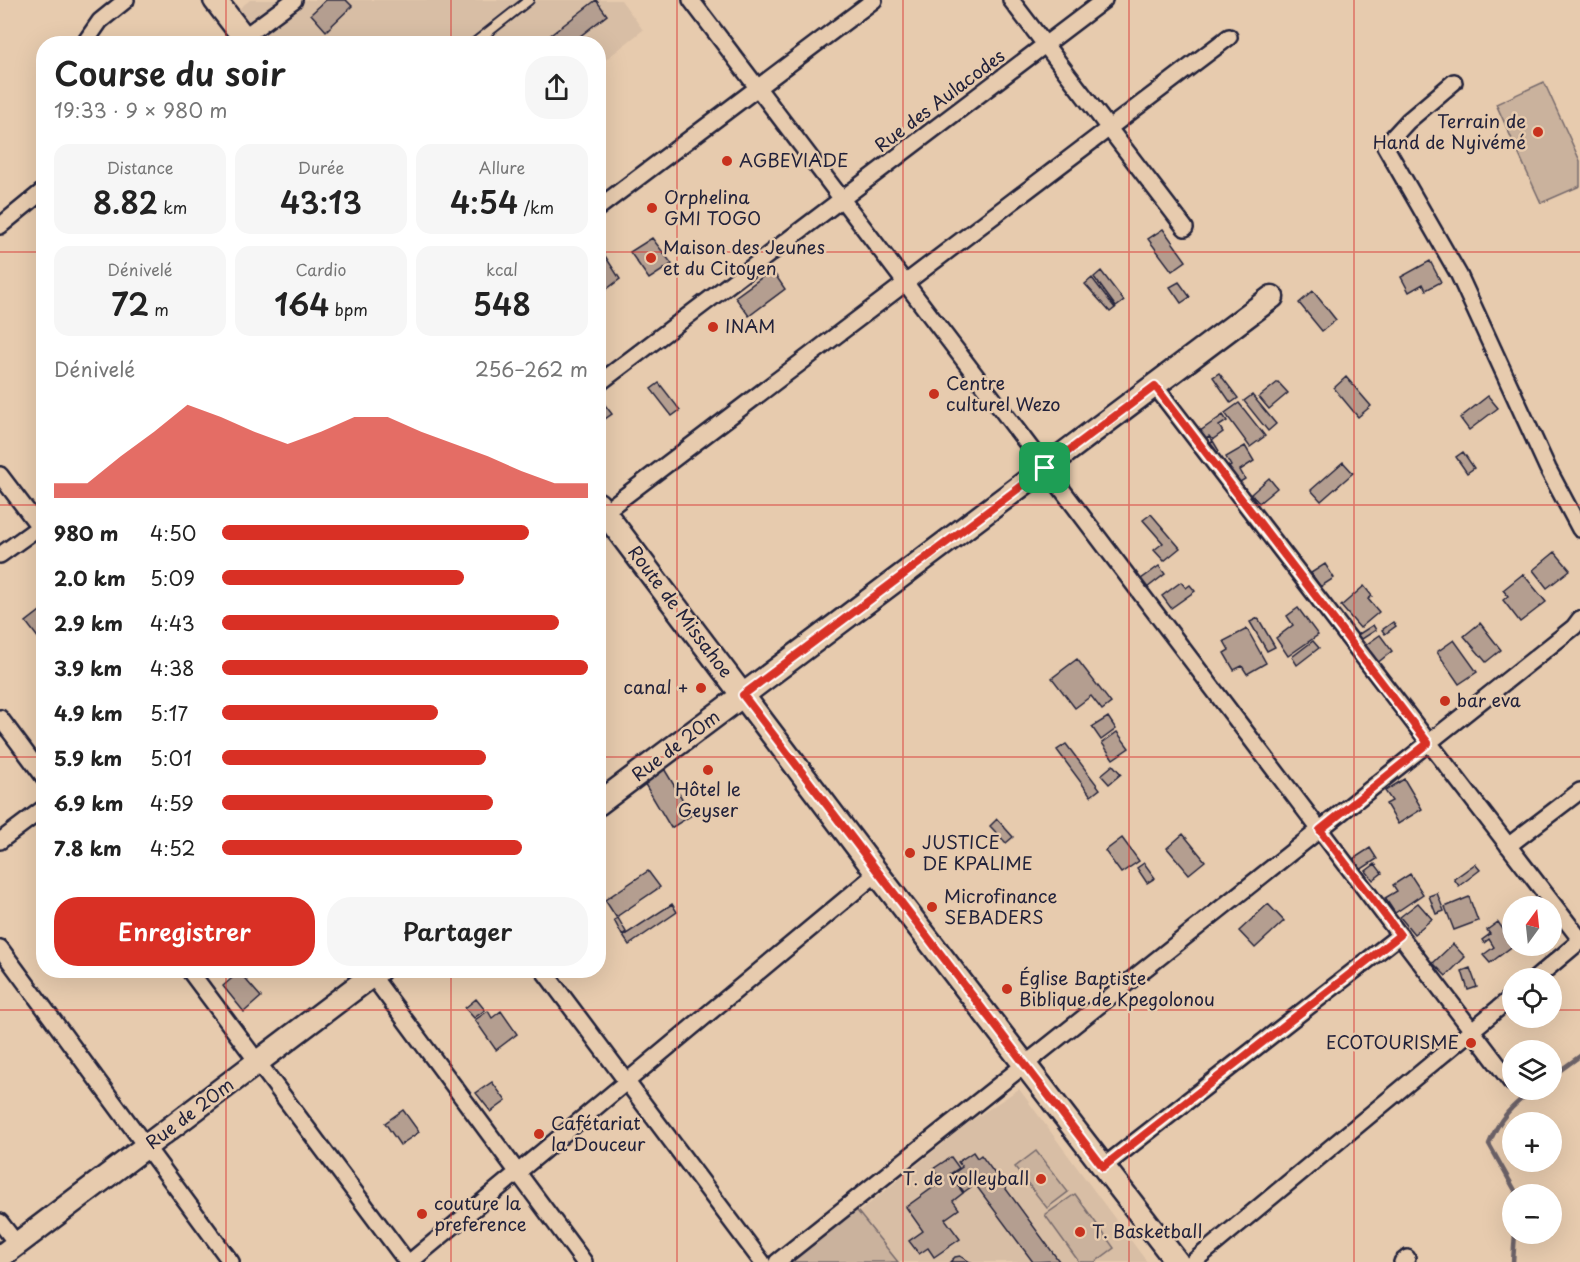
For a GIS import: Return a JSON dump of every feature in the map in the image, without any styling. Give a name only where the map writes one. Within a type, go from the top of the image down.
[{"type":"street","points":[[90,36],[100,21],[126,0]]},
{"type":"street","points":[[215,0],[244,36]]},
{"type":"street","points":[[252,36],[294,0]]},
{"type":"street","points":[[690,0],[1502,1070]]},
{"type":"street","points":[[606,202],[874,0]]},
{"type":"street","points":[[1011,0],[1185,228]]},
{"type":"street","name":"Rue des Aulacodes","points":[[606,378],[1104,0]]},
{"type":"street","points":[[606,504],[905,283],[1229,36]]},
{"type":"street","points":[[1454,82],[1408,120],[1385,146],[1459,275],[1548,469],[1580,529]]},
{"type":"street","points":[[0,226],[36,197]]},
{"type":"street","name":"Rue de 20m","points":[[606,798],[1272,297]]},
{"type":"street","points":[[1482,310],[1527,399],[1580,523]]},
{"type":"street","points":[[1155,386],[1580,940],[1548,968]]},
{"type":"street","points":[[0,475],[36,523]]},
{"type":"street","name":"Route de Missahoe","points":[[606,515],[877,873],[1177,1262]]},
{"type":"street","points":[[0,555],[36,533]]},
{"type":"street","points":[[777,1262],[1574,627],[1580,619]]},
{"type":"street","points":[[0,718],[36,766]]},
{"type":"street","points":[[1508,846],[1580,791]]},
{"type":"street","points":[[0,841],[36,814]]},
{"type":"street","points":[[195,978],[408,1262],[877,873]]},
{"type":"street","points":[[1103,1167],[1400,935]]},
{"type":"street","points":[[0,948],[231,1262]]},
{"type":"street","name":"Rue de 20m","points":[[8,1250],[365,978]]},
{"type":"street","points":[[377,978],[584,1262]]},
{"type":"street","points":[[549,978],[762,1262]]},
{"type":"street","points":[[1193,1262],[1502,1006]]},
{"type":"street","points":[[0,1222],[8,1250]]},
{"type":"lane","points":[[483,36],[529,0]]},
{"type":"shaded area","points":[[250,0],[621,0],[643,30],[606,59],[606,36],[254,36],[235,12]]},
{"type":"shaded area","name":"Terrain de Hand de Nyivémé","points":[[1544,82],[1580,161],[1580,186],[1541,203],[1496,104]]},
{"type":"shaded area","points":[[1019,1089],[1147,1262],[798,1262],[968,1123]]},
{"type":"shaded area","name":"T. de volleyball","points":[[1036,1151],[1068,1192],[1047,1208],[1015,1167]]},
{"type":"shaded area","name":"T. Basketball","points":[[1075,1194],[1114,1248],[1095,1262],[1079,1262],[1045,1215]]},
{"type":"shaded area","points":[[854,1207],[898,1262],[779,1262]]},
{"type":"building","points":[[326,0],[346,0],[352,6],[326,31],[311,14]]},
{"type":"building","points":[[596,0],[607,15],[580,36],[549,36]]},
{"type":"building","points":[[1163,229],[1186,261],[1172,271],[1148,239]]},
{"type":"building","name":"Maison des Jeunes et du Citoyen","points":[[652,238],[672,264],[649,279],[630,252]]},
{"type":"building","points":[[606,257],[620,279],[606,290]]},
{"type":"building","points":[[1430,261],[1441,282],[1426,290],[1423,284],[1409,292],[1401,277]]},
{"type":"building","points":[[772,270],[785,289],[749,316],[735,297]]},
{"type":"building","points":[[1101,271],[1124,301],[1116,307],[1094,277]]},
{"type":"building","points":[[1092,278],[1115,308],[1110,312],[1085,284]]},
{"type":"building","points":[[1179,282],[1190,297],[1181,303],[1170,287]]},
{"type":"building","points":[[1313,291],[1336,320],[1322,331],[1299,303]]},
{"type":"building","points":[[1219,373],[1238,398],[1231,403],[1213,377]]},
{"type":"building","points":[[1346,377],[1371,406],[1358,417],[1334,388]]},
{"type":"building","points":[[1278,382],[1288,393],[1269,409],[1259,397]]},
{"type":"building","points":[[659,383],[680,410],[672,416],[651,389]]},
{"type":"building","points":[[1252,395],[1276,424],[1268,431],[1244,401]]},
{"type":"building","points":[[1488,396],[1498,408],[1469,430],[1460,418]]},
{"type":"building","points":[[1239,403],[1265,436],[1250,447],[1225,413]]},
{"type":"building","points":[[606,406],[612,414],[606,418]]},
{"type":"building","points":[[1223,415],[1227,421],[1219,426],[1223,432],[1212,440],[1209,436],[1201,441],[1196,434]]},
{"type":"building","points":[[1213,441],[1219,451],[1214,454],[1208,445]]},
{"type":"building","points":[[1245,446],[1254,461],[1240,470],[1245,479],[1235,485],[1226,469],[1231,466],[1226,457]]},
{"type":"building","points":[[1463,452],[1474,468],[1467,473],[1456,457]]},
{"type":"building","points":[[1343,462],[1353,473],[1321,501],[1311,490]]},
{"type":"building","points":[[1269,478],[1277,488],[1259,503],[1251,494]]},
{"type":"building","points":[[1151,514],[1180,548],[1164,561],[1154,550],[1163,543],[1143,520]]},
{"type":"building","points":[[1555,552],[1570,570],[1547,588],[1533,570]]},
{"type":"building","points":[[1325,564],[1334,578],[1320,587],[1311,573]]},
{"type":"building","points":[[1159,566],[1165,574],[1143,591],[1137,582]]},
{"type":"building","points":[[1523,574],[1546,602],[1520,622],[1503,600],[1508,596],[1503,590]]},
{"type":"building","points":[[1181,582],[1186,588],[1190,585],[1195,591],[1171,608],[1162,596]]},
{"type":"building","points":[[1364,586],[1372,596],[1368,599],[1379,612],[1360,628],[1341,606]]},
{"type":"building","points":[[1298,608],[1318,635],[1288,656],[1276,638],[1293,625],[1287,616]]},
{"type":"building","points":[[36,614],[36,635],[26,622]]},
{"type":"building","points":[[1258,618],[1275,647],[1267,651],[1250,622]]},
{"type":"building","points":[[1393,622],[1396,626],[1385,634],[1382,630]]},
{"type":"building","points":[[1480,623],[1501,650],[1486,662],[1464,636]]},
{"type":"building","points":[[1373,625],[1376,630],[1359,641],[1356,636]]},
{"type":"building","points":[[1247,629],[1266,663],[1247,674],[1242,666],[1234,670],[1224,653],[1229,650],[1224,641]]},
{"type":"building","points":[[1380,635],[1392,651],[1376,664],[1363,647]]},
{"type":"building","points":[[1454,640],[1477,672],[1459,684],[1437,652]]},
{"type":"building","points":[[1313,641],[1319,648],[1297,665],[1292,657]]},
{"type":"building","points":[[1077,659],[1111,703],[1102,710],[1091,696],[1075,708],[1052,678]]},
{"type":"building","points":[[1108,717],[1116,729],[1101,740],[1092,727]]},
{"type":"building","points":[[1117,732],[1129,748],[1113,759],[1102,743]]},
{"type":"building","points":[[1066,744],[1100,789],[1091,796],[1057,750]]},
{"type":"building","points":[[1113,765],[1121,774],[1109,784],[1101,775]]},
{"type":"building","points":[[663,767],[692,815],[671,828],[643,781]]},
{"type":"building","points":[[1404,779],[1422,809],[1398,824],[1386,804],[1392,801],[1385,791]]},
{"type":"building","points":[[997,819],[1013,837],[1006,843],[990,826]]},
{"type":"building","points":[[1183,834],[1205,861],[1189,874],[1167,848]]},
{"type":"building","points":[[1122,838],[1139,861],[1121,873],[1105,851]]},
{"type":"building","points":[[1370,848],[1377,859],[1357,872],[1350,861]]},
{"type":"building","points":[[1144,863],[1155,878],[1147,883],[1137,868]]},
{"type":"building","points":[[1375,864],[1382,873],[1373,880],[1366,871]]},
{"type":"building","points":[[1475,864],[1480,870],[1459,886],[1454,879]]},
{"type":"building","points":[[648,871],[660,887],[616,917],[606,899]]},
{"type":"building","points":[[1410,874],[1423,894],[1395,913],[1385,898],[1397,891],[1393,885]]},
{"type":"building","points":[[1437,893],[1444,911],[1436,914],[1429,896]]},
{"type":"building","points":[[1469,897],[1478,921],[1454,930],[1445,907]]},
{"type":"building","points":[[1418,903],[1432,919],[1414,934],[1400,917]]},
{"type":"building","points":[[672,904],[677,912],[629,945],[623,936]]},
{"type":"building","points":[[1268,904],[1284,921],[1255,948],[1239,931]]},
{"type":"building","points":[[618,918],[626,932],[622,935],[614,920]]},
{"type":"building","points":[[1498,922],[1502,928],[1502,954],[1490,963],[1483,955],[1494,947],[1489,939],[1484,943],[1482,940],[1490,934],[1487,930]]},
{"type":"building","points":[[1453,944],[1465,957],[1446,976],[1433,963]]},
{"type":"building","points":[[1470,968],[1477,987],[1468,990],[1462,971]]},
{"type":"building","points":[[232,978],[244,978],[261,997],[244,1012],[223,986]]},
{"type":"building","points":[[476,999],[485,1010],[474,1018],[465,1008]]},
{"type":"building","points":[[488,1011],[492,1018],[501,1011],[517,1034],[496,1050],[475,1020]]},
{"type":"building","points":[[492,1082],[506,1101],[491,1112],[476,1093]]},
{"type":"building","points":[[403,1110],[419,1132],[400,1145],[385,1123]]},
{"type":"building","points":[[973,1152],[977,1158],[981,1155],[1059,1261],[1033,1262],[975,1184],[964,1192],[951,1175],[962,1167],[958,1162]]},
{"type":"building","points":[[951,1157],[959,1168],[950,1174],[963,1193],[953,1201],[959,1209],[945,1219],[960,1239],[934,1257],[928,1248],[919,1254],[909,1241],[923,1231],[906,1207],[942,1181],[933,1169]]},
{"type":"building","points":[[960,1256],[970,1262],[950,1262],[955,1257]]},
{"type":"waterway","points":[[1562,1069],[1580,1056]]},
{"type":"waterway","points":[[1511,1184],[1489,1144],[1507,1113],[1521,1100]]},
{"type":"waterway","points":[[1513,1262],[1514,1244]]},
{"type":"place","name":"Terrain de Hand de Nyivémé","points":[[1538,132]]},
{"type":"place","name":"AGBEVIADE","points":[[727,161]]},
{"type":"place","name":"Orphelina GMI TOGO","points":[[652,208]]},
{"type":"place","name":"Maison des Jeunes et du Citoyen","points":[[651,258]]},
{"type":"place","name":"INAM","points":[[713,327]]},
{"type":"place","name":"Centre culturel Wezo","points":[[934,394]]},
{"type":"place","name":"canal +","points":[[701,688]]},
{"type":"place","name":"bar eva","points":[[1445,701]]},
{"type":"place","name":"Hôtel le Geyser","points":[[708,770]]},
{"type":"place","name":"JUSTICE DE KPALIME","points":[[910,853]]},
{"type":"place","name":"Microfinance SEBADERS","points":[[932,907]]},
{"type":"place","name":"Église Baptiste Biblique de Kpegolonou","points":[[1007,989]]},
{"type":"place","name":"ECOTOURISME","points":[[1471,1043]]},
{"type":"place","name":"Cafétariat la Douceur","points":[[539,1134]]},
{"type":"place","name":"T. de volleyball","points":[[1041,1179]]},
{"type":"place","name":"couture la preference","points":[[422,1214]]},
{"type":"place","name":"T. Basketball","points":[[1080,1232]]},
{"type":"route","points":[[1155,386],[1428,743],[1320,830],[1400,935],[1103,1167],[743,695],[1045,468],[1155,386]]}]
